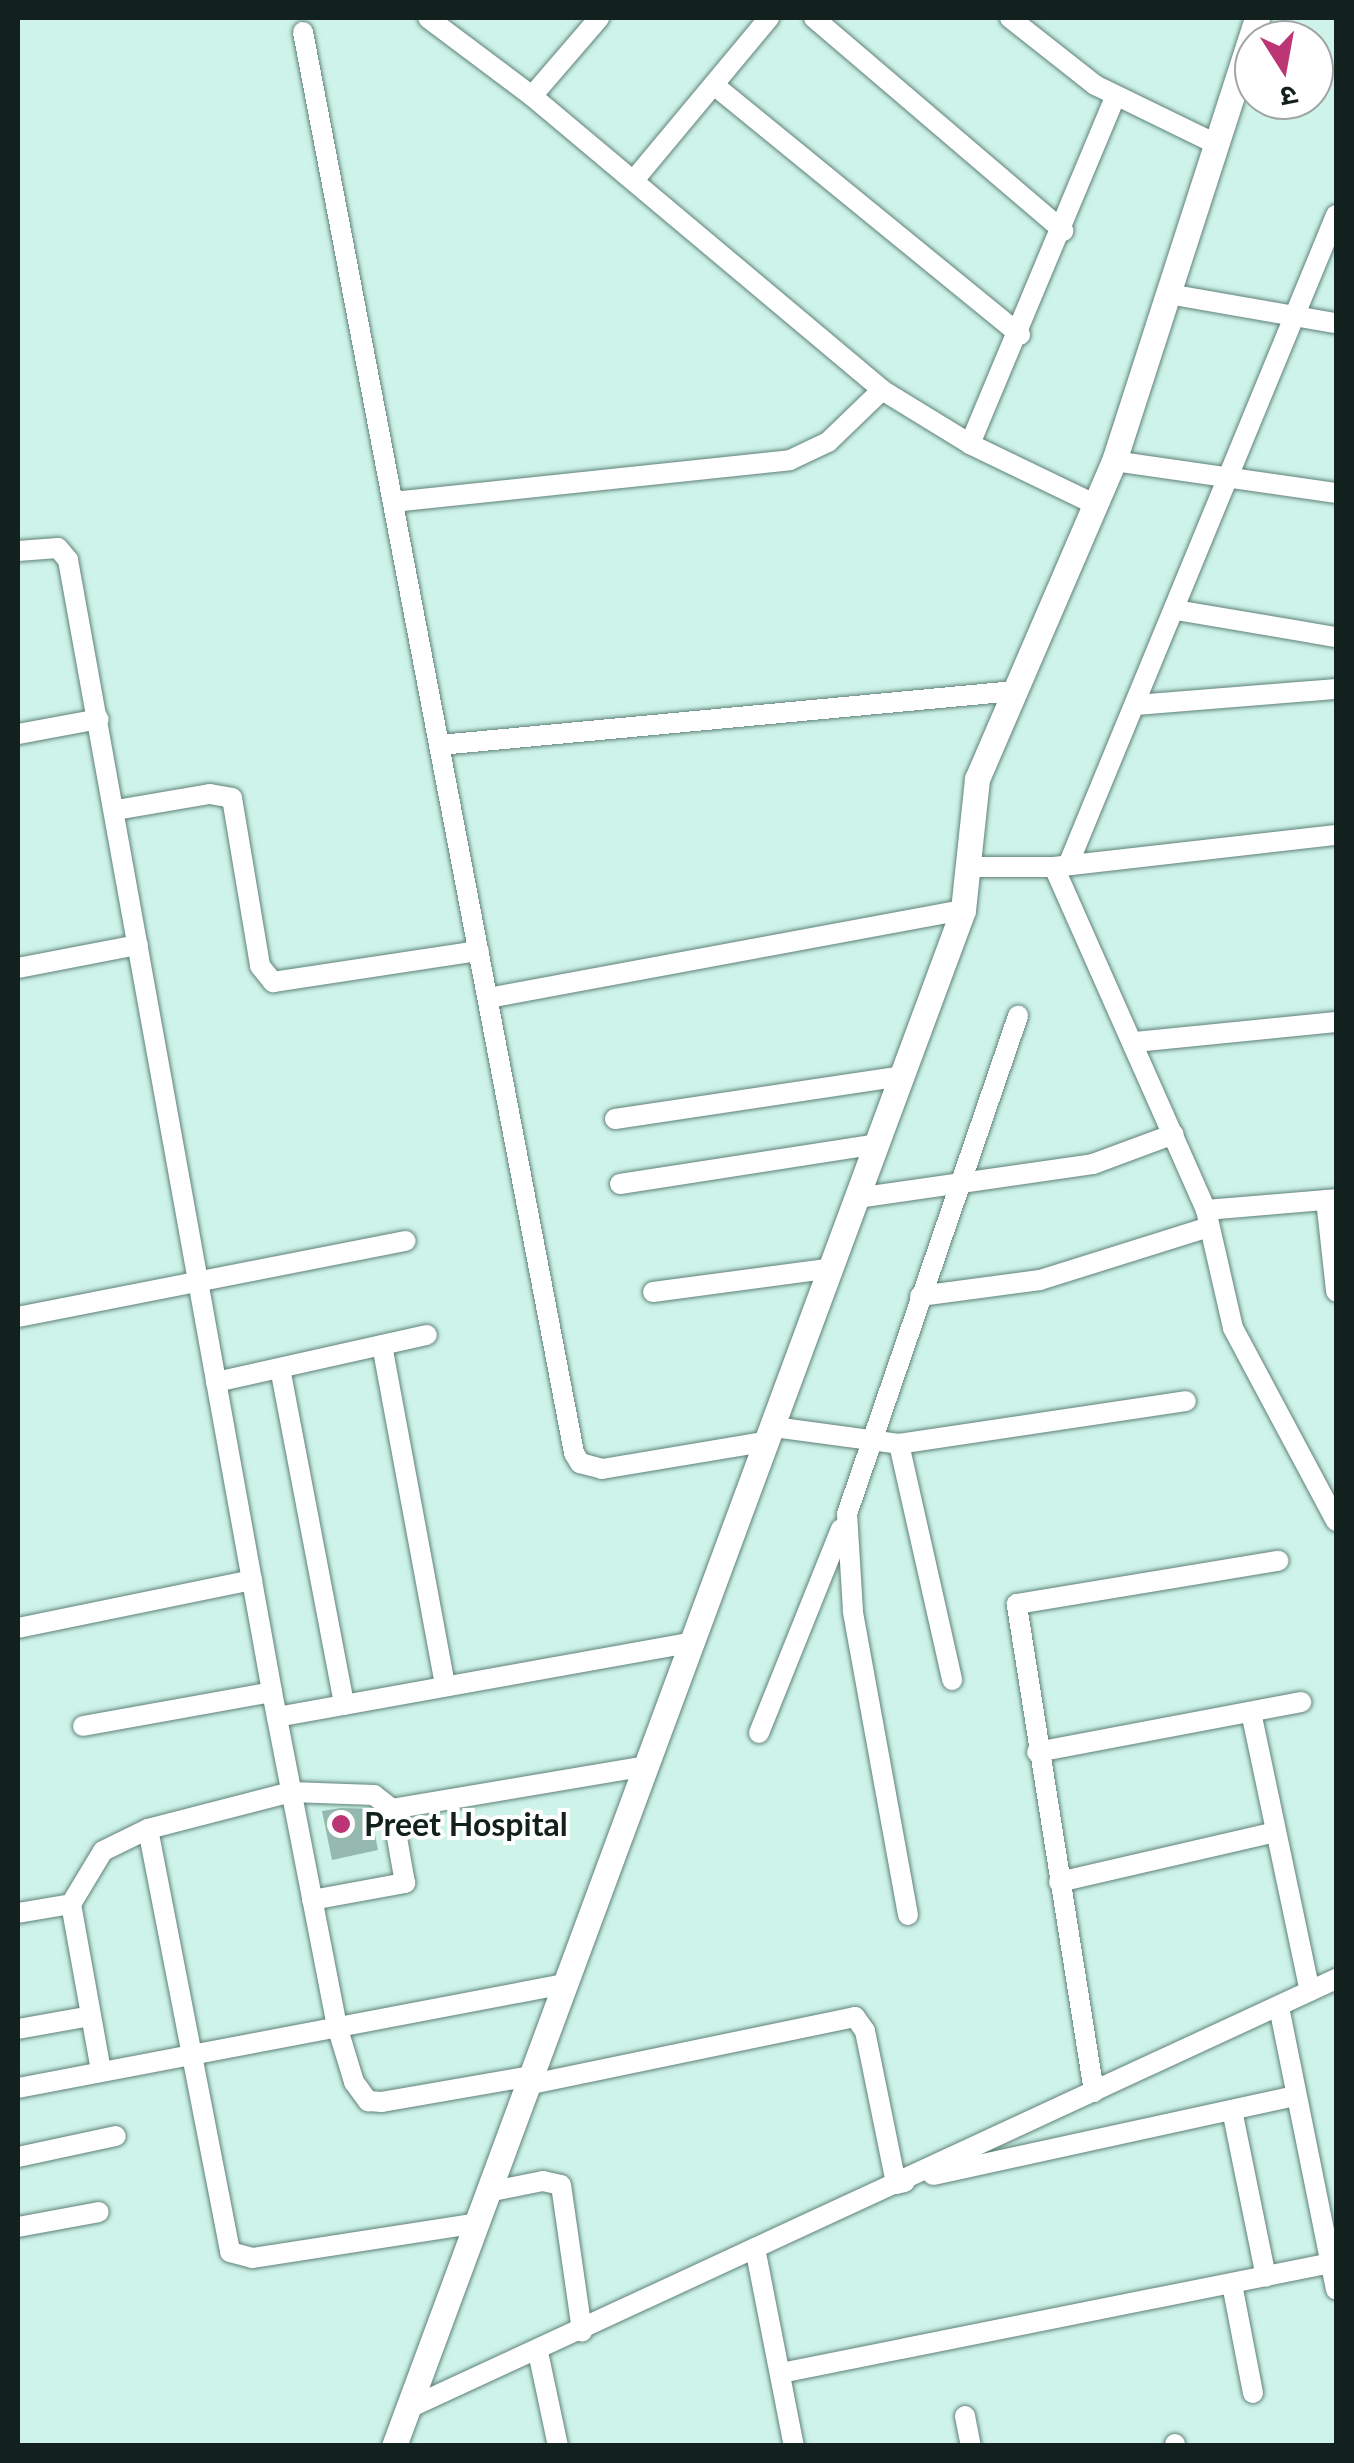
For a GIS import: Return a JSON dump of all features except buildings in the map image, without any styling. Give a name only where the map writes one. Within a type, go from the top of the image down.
[{"type":"street","points":[[428,18],[532,96],[882,390],[970,444],[1096,505]]},
{"type":"street","points":[[532,96],[599,18]]},
{"type":"street","points":[[634,180],[768,18]]},
{"type":"street","points":[[814,18],[1063,231]]},
{"type":"street","points":[[1010,18],[1115,97],[1216,144]]},
{"type":"street","points":[[394,2446],[963,910],[977,779],[1114,461],[1256,18]]},
{"type":"street","points":[[303,32],[580,1463],[602,1469],[771,1434],[899,1444],[1186,1400]]},
{"type":"street","points":[[714,85],[1020,335]]},
{"type":"street","points":[[970,444],[1020,335],[1115,97]]},
{"type":"street","points":[[1336,215],[1233,476],[1136,706],[1061,866],[1208,1219],[1232,1328],[1336,1521]]},
{"type":"street","points":[[1169,294],[1336,323]]},
{"type":"street","points":[[393,502],[790,460],[828,442],[882,390]]},
{"type":"street","points":[[1114,461],[1336,494]]},
{"type":"street","points":[[18,552],[44,547],[66,554],[116,810],[276,1717],[337,2026],[354,2082],[368,2101],[529,2081],[855,2017],[865,2032],[896,2184]]},
{"type":"street","points":[[1176,610],[1336,636]]},
{"type":"street","points":[[1136,706],[1336,690]]},
{"type":"street","points":[[440,745],[1014,692]]},
{"type":"street","points":[[18,734],[99,720]]},
{"type":"street","points":[[116,810],[210,794],[232,798],[260,966],[273,982],[479,951]]},
{"type":"street","points":[[968,867],[1061,866],[1336,835]]},
{"type":"street","points":[[488,998],[963,910]]},
{"type":"street","points":[[18,968],[138,945]]},
{"type":"street","points":[[759,1733],[847,1514],[1018,1016]]},
{"type":"street","points":[[1135,1042],[1336,1022]]},
{"type":"street","points":[[616,1119],[902,1076]]},
{"type":"street","points":[[858,1198],[1093,1164],[1174,1134]]},
{"type":"street","points":[[620,1184],[878,1144]]},
{"type":"street","points":[[920,1296],[1040,1280],[1208,1219],[1331,1199],[1336,1291]]},
{"type":"street","points":[[18,1317],[199,1285],[406,1241]]},
{"type":"street","points":[[653,1292],[832,1268]]},
{"type":"street","points":[[216,1382],[427,1336]]},
{"type":"street","points":[[382,1345],[445,1686]]},
{"type":"street","points":[[280,1368],[344,1705]]},
{"type":"street","points":[[899,1444],[952,1680]]},
{"type":"street","points":[[847,1514],[848,1583],[908,1915]]},
{"type":"street","points":[[1094,2092],[1037,1752],[1018,1604],[1278,1561]]},
{"type":"street","points":[[18,1628],[252,1580]]},
{"type":"street","points":[[276,1717],[693,1642]]},
{"type":"street","points":[[84,1726],[272,1692]]},
{"type":"street","points":[[1037,1752],[1302,1702]]},
{"type":"street","points":[[1250,1712],[1272,1833],[1310,1991]]},
{"type":"street","points":[[392,1810],[646,1766]]},
{"type":"street","points":[[101,2070],[71,1904],[102,1851],[148,1828],[291,1792],[374,1795],[392,1810],[405,1883],[312,1900]]},
{"type":"street","points":[[148,1828],[230,2252],[252,2258],[476,2222]]},
{"type":"street","points":[[1059,1882],[1272,1833]]},
{"type":"street","points":[[18,1912],[71,1904]]},
{"type":"street","points":[[407,2409],[538,2352],[1336,1979]]},
{"type":"street","points":[[18,2088],[565,1984]]},
{"type":"street","points":[[1279,2007],[1336,2289]]},
{"type":"street","points":[[18,2029],[91,2016]]},
{"type":"street","points":[[896,2184],[1295,2096]]},
{"type":"street","points":[[1232,2110],[1266,2277]]},
{"type":"street","points":[[18,2157],[116,2136]]},
{"type":"street","points":[[488,2192],[543,2181],[560,2184],[582,2331]]},
{"type":"street","points":[[18,2227],[99,2212]]},
{"type":"street","points":[[754,2248],[794,2446]]},
{"type":"street","points":[[780,2374],[1331,2263]]},
{"type":"street","points":[[1232,2284],[1254,2393]]},
{"type":"street","points":[[538,2352],[558,2446]]},
{"type":"street","points":[[966,2416],[971,2446]]},
{"type":"place","name":"Preet Hospital","points":[[341,1824]]}]
